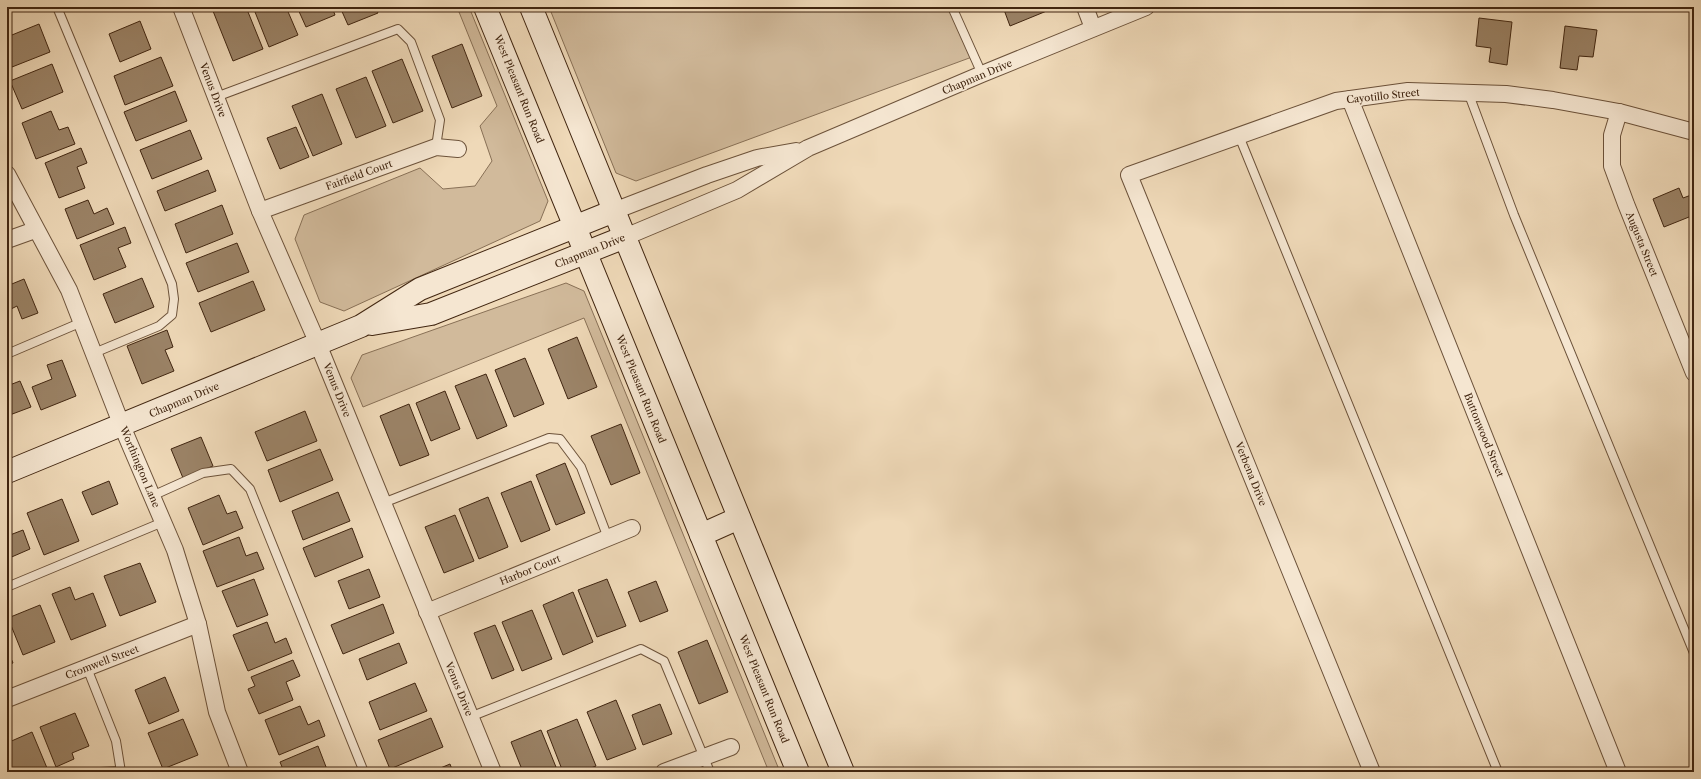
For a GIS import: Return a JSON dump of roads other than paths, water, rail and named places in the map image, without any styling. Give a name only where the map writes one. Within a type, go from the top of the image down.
[{"type":"main road","name":"West Pleasant Run Road","points":[[484,7],[798,772]]},
{"type":"main road","points":[[531,7],[843,772]]},
{"type":"main road","name":"Chapman Drive","points":[[7,472],[122,426],[361,326],[420,289],[614,211]]},
{"type":"main road","name":"Chapman Drive","points":[[361,326],[431,314],[625,237]]},
{"type":"main road","points":[[701,535],[739,518]]},
{"type":"street","name":"Venus Drive","points":[[181,7],[260,211],[318,344],[493,772]]},
{"type":"street","points":[[1085,7],[1093,28]]},
{"type":"street","name":"Chapman Drive","points":[[625,237],[737,190],[808,148],[982,74],[1146,7]]},
{"type":"street","name":"Cayotillo Street","points":[[1129,175],[1336,100],[1408,91],[1468,92],[1514,95],[1619,112],[1694,132]]},
{"type":"street","name":"Buttonwood Street","points":[[1350,99],[1618,772]]},
{"type":"street","name":"Augusta Street","points":[[1619,112],[1612,135],[1612,166],[1694,373]]},
{"type":"street","name":"Fairfield Court","points":[[260,211],[436,146],[458,149]]},
{"type":"street","name":"Chapman Drive","points":[[614,211],[707,175],[757,158],[808,148]]},
{"type":"street","name":"Worthington Lane","points":[[7,174],[35,230],[69,290],[122,426],[175,550],[198,624],[217,712],[240,772]]},
{"type":"street","name":"Verbena Drive","points":[[1129,175],[1372,772]]},
{"type":"street","points":[[7,240],[35,230]]},
{"type":"street","name":"Harbor Court","points":[[427,612],[632,528]]},
{"type":"street","name":"Cromwell Street","points":[[7,698],[198,624]]},
{"type":"street","points":[[664,772],[731,747]]},
{"type":"lane","points":[[57,7],[172,284],[174,299],[172,315],[159,326],[94,354]]},
{"type":"lane","points":[[952,7],[982,74]]},
{"type":"lane","points":[[216,97],[398,28],[411,42],[440,120],[436,146]]},
{"type":"lane","points":[[1468,92],[1514,215],[1694,653]]},
{"type":"lane","points":[[1238,136],[1498,772]]},
{"type":"lane","points":[[7,354],[82,322]]},
{"type":"lane","points":[[383,503],[549,438],[560,439],[581,467],[608,538]]},
{"type":"lane","points":[[152,496],[203,473],[231,469],[250,489],[364,772]]},
{"type":"lane","points":[[7,587],[163,522]]},
{"type":"lane","points":[[470,716],[641,649],[664,661],[710,772]]},
{"type":"lane","points":[[87,668],[116,741],[121,772],[100,772]]}]
